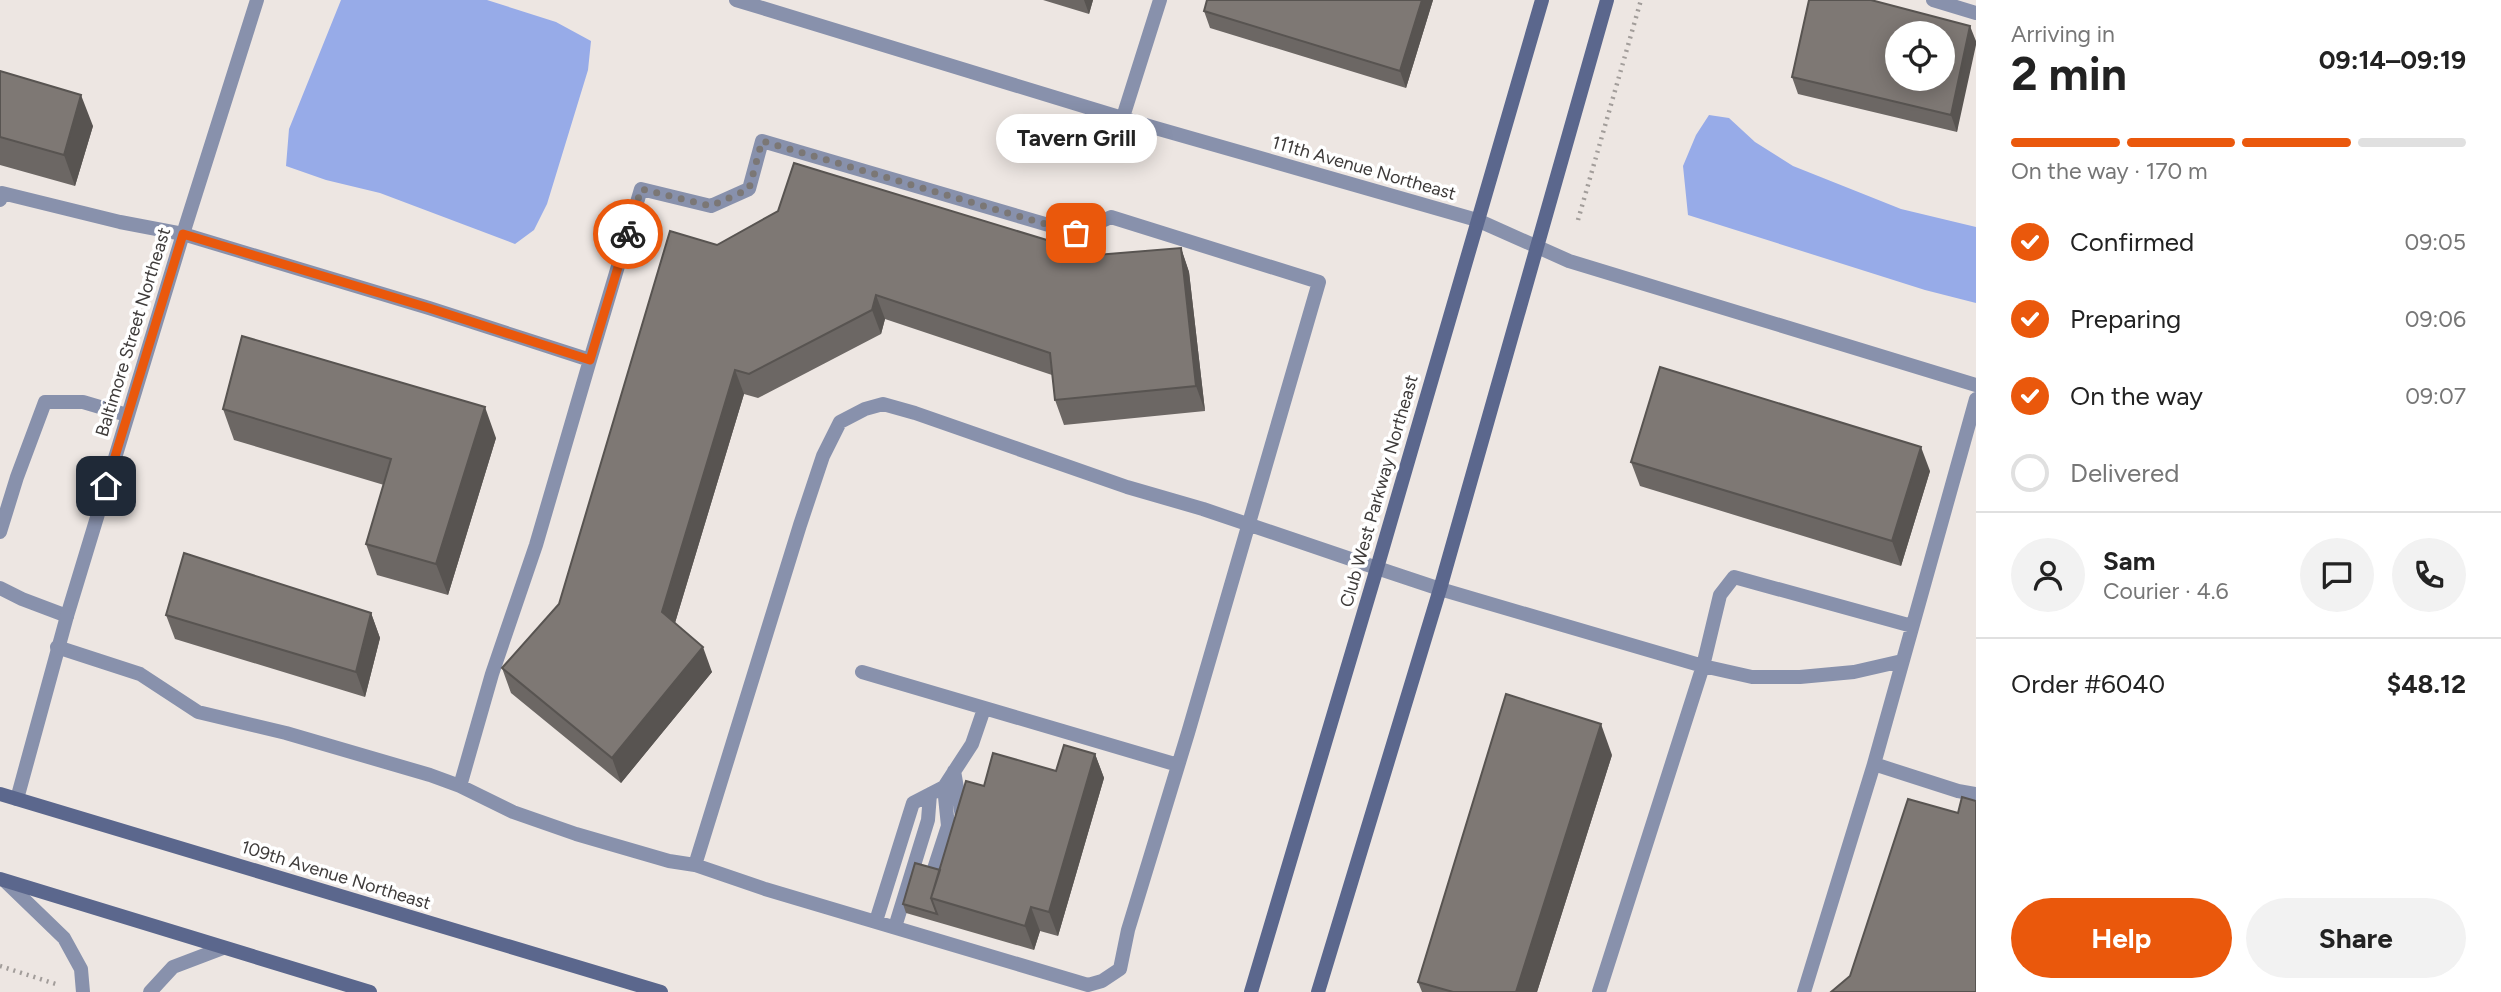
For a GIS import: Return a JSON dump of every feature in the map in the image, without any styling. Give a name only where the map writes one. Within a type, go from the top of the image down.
[{"type":"street","name":"Baltimore Street Northeast","points":[[17,799],[66,616],[257,0]]},
{"type":"street","name":"111th Avenue Northeast","points":[[736,0],[1477,220],[1569,261],[1976,385]]},
{"type":"street","points":[[1124,117],[1160,0]]},
{"type":"street","name":"Club West Parkway Northeast","points":[[1251,992],[1542,0]]},
{"type":"street","points":[[1318,992],[1440,589],[1607,0]]},
{"type":"street","points":[[1933,0],[1976,13]]},
{"type":"street","points":[[57,647],[140,674],[198,712],[286,733],[430,775],[460,786],[513,812],[576,834],[669,861],[695,865],[1088,985],[1102,981],[1120,969],[1128,930],[1319,282],[1111,217],[1076,233],[762,141],[749,189],[711,206],[641,189],[537,545],[492,674],[460,786]]},
{"type":"street","points":[[0,200],[2,193],[120,222],[183,234],[590,360]]},
{"type":"street","points":[[1804,992],[1874,764],[1976,399]]},
{"type":"street","points":[[0,532],[45,402],[83,402],[127,415]]},
{"type":"street","points":[[695,865],[823,456],[840,422],[864,409],[883,404],[1114,483],[1203,509],[1440,589],[1703,666],[1752,677],[1800,677],[1854,672],[1902,661]]},
{"type":"street","points":[[1599,992],[1703,666],[1720,595],[1734,577],[1912,626]]},
{"type":"street","points":[[0,588],[66,616]]},
{"type":"street","points":[[862,672],[1178,765]]},
{"type":"street","points":[[876,921],[913,803],[944,787],[972,744],[984,709]]},
{"type":"street","points":[[1874,764],[1958,791],[1976,794]]},
{"type":"street","points":[[954,771],[964,828],[960,841]]},
{"type":"street","points":[[932,875],[948,826],[944,787]]},
{"type":"street","name":"109th Avenue Northeast","points":[[0,794],[661,992]]},
{"type":"street","points":[[895,927],[928,820],[930,794]]},
{"type":"street","points":[[3,880],[370,992]]},
{"type":"street","points":[[3,880],[64,938],[81,969],[83,992]]},
{"type":"street","points":[[915,933],[927,918],[930,938]]},
{"type":"street","points":[[150,992],[173,967],[223,948]]},
{"type":"path","points":[[1578,220],[1641,0]]},
{"type":"path","points":[[0,967],[65,987]]},
{"type":"water","points":[[341,0],[487,0],[556,22],[591,41],[588,70],[547,204],[534,230],[515,244],[380,193],[326,180],[286,166],[289,129]]},
{"type":"water","points":[[1709,115],[1729,118],[1755,142],[1793,166],[1901,209],[1976,227],[1976,303],[1925,290],[1688,215],[1683,166],[1696,135]]},
{"type":"building","points":[[1207,0],[1422,0],[1400,71],[1204,11]]},
{"type":"building","points":[[1809,0],[1871,0],[1951,21],[1885,21],[1885,91],[1955,91],[1955,22],[1970,26],[1951,115],[1792,77]]},
{"type":"building","points":[[0,71],[81,95],[64,155],[0,137]]},
{"type":"building","points":[[794,163],[1096,255],[1181,248],[1196,386],[1055,400],[1050,353],[876,295],[872,310],[749,374],[735,370],[662,612],[703,647],[612,758],[502,668],[559,604],[670,231],[717,245],[778,211]]},
{"type":"building","points":[[242,336],[485,407],[436,564],[366,544],[391,459],[223,409]]},
{"type":"building","points":[[1660,367],[1921,447],[1892,541],[1631,462]]},
{"type":"building","points":[[184,553],[371,613],[356,672],[166,615]]},
{"type":"building","points":[[1506,694],[1601,724],[1516,992],[1453,992],[1418,982]]},
{"type":"building","points":[[1064,745],[1095,754],[1049,912],[1031,907],[1025,926],[931,898],[966,781],[984,786],[993,753],[1056,771]]},
{"type":"building","points":[[1962,797],[1976,801],[1976,992],[1831,992],[1850,976],[1908,799],[1958,813]]},
{"type":"building","points":[[915,863],[940,870],[931,898],[937,914],[903,904]]},
{"type":"way so far","points":[[628,234],[641,189],[711,206],[749,189],[762,141],[1076,233]]},
{"type":"place","name":"Tavern Grill","points":[[1076,233]]},
{"type":"route","points":[[106,486],[183,234],[590,360],[628,234]]}]
